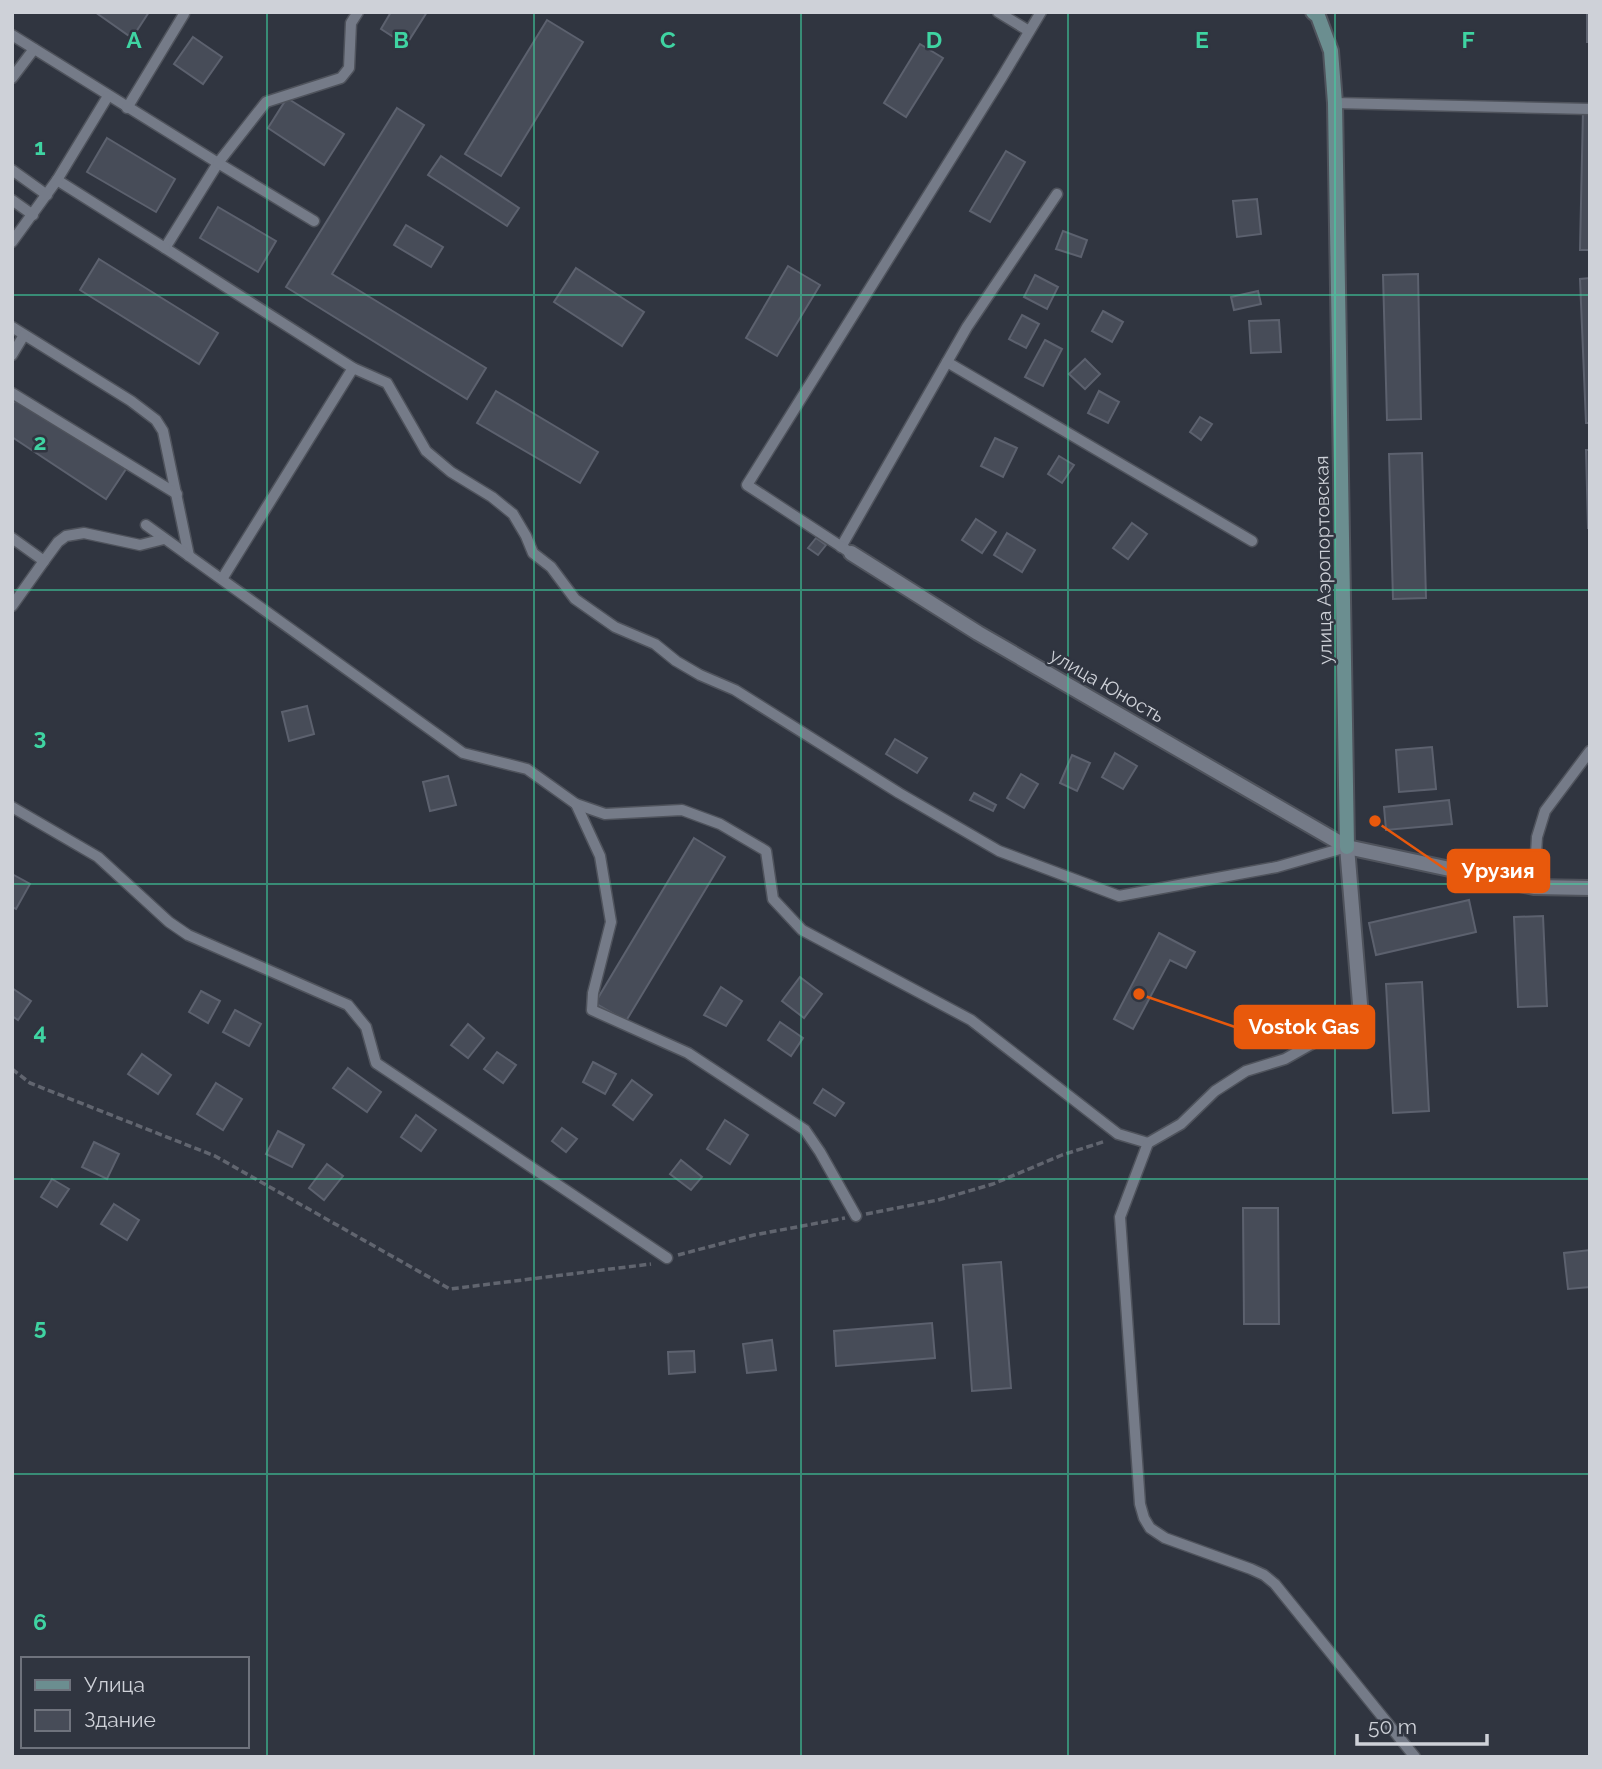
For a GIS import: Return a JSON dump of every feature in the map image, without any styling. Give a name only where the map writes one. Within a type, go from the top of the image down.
[{"type":"street","points":[[1313,12],[1318,16],[1332,51],[1335,103]]},
{"type":"street","name":"улица Аэропортовская","points":[[1335,103],[1347,847],[1361,1016]]},
{"type":"street","name":"улица Юность","points":[[846,550],[990,640],[1347,847],[1534,887],[1590,888]]},
{"type":"lane","points":[[165,248],[219,163],[267,102],[341,78],[349,68],[351,23],[358,12]]},
{"type":"lane","points":[[999,12],[1029,31]]},
{"type":"lane","points":[[1041,12],[747,485],[846,550],[967,327],[1057,194]]},
{"type":"lane","points":[[127,108],[184,14]]},
{"type":"lane","points":[[12,36],[314,221]]},
{"type":"lane","points":[[12,78],[34,49]]},
{"type":"lane","points":[[12,242],[57,180],[108,96]]},
{"type":"lane","points":[[1335,103],[1590,109]]},
{"type":"lane","points":[[12,170],[47,195]]},
{"type":"lane","points":[[57,180],[353,368],[387,383],[426,452],[513,514],[533,552],[551,567],[575,599],[615,627],[655,645],[700,675],[736,690],[899,793],[999,851],[1119,896],[1277,867],[1347,847]]},
{"type":"lane","points":[[12,200],[33,215]]},
{"type":"lane","points":[[12,327],[156,419],[163,431],[188,556]]},
{"type":"lane","points":[[12,355],[24,335]]},
{"type":"lane","points":[[947,362],[1252,541]]},
{"type":"lane","points":[[222,579],[353,368]]},
{"type":"lane","points":[[12,393],[177,494]]},
{"type":"lane","points":[[146,525],[463,753],[527,769],[576,804],[605,814],[682,810],[720,824],[766,851],[773,899],[802,930],[971,1020],[1118,1134],[1148,1143]]},
{"type":"lane","points":[[12,606],[58,542],[66,536],[84,533],[140,545],[164,539]]},
{"type":"lane","points":[[12,538],[44,561]]},
{"type":"lane","points":[[1534,887],[1536,837],[1545,811],[1590,751]]},
{"type":"lane","points":[[576,804],[600,856],[611,922],[593,993],[592,1010],[688,1053],[805,1130],[856,1216]]},
{"type":"lane","points":[[12,807],[98,858],[169,922],[188,935],[348,1005],[366,1027],[376,1063],[667,1258]]},
{"type":"lane","points":[[1361,1016],[1285,1059],[1246,1071],[1215,1091],[1181,1124],[1148,1143],[1120,1217],[1140,1504],[1150,1528],[1165,1538],[1251,1569],[1275,1584],[1415,1757]]},
{"type":"path","points":[[12,1069],[30,1083],[215,1156],[450,1289],[659,1263],[667,1258],[754,1235],[938,1200],[993,1184],[1062,1155],[1094,1146],[1118,1134]]},
{"type":"building","points":[[95,12],[149,12],[132,38]]},
{"type":"building","points":[[391,12],[427,12],[406,45],[381,29]]},
{"type":"building","points":[[1587,12],[1590,12],[1590,42],[1587,42]]},
{"type":"building","points":[[547,20],[583,42],[501,176],[465,154]]},
{"type":"building","points":[[193,37],[222,57],[203,84],[174,64]]},
{"type":"building","points":[[920,44],[943,58],[906,117],[884,103]]},
{"type":"building","points":[[287,98],[344,134],[324,165],[268,128]]},
{"type":"building","points":[[397,108],[424,125],[332,274],[486,368],[467,399],[286,287]]},
{"type":"building","points":[[1583,110],[1590,110],[1590,250],[1580,250]]},
{"type":"building","points":[[107,138],[175,179],[156,212],[87,172]]},
{"type":"building","points":[[1006,151],[1025,162],[990,222],[970,211]]},
{"type":"building","points":[[441,156],[519,208],[507,226],[428,175]]},
{"type":"building","points":[[1257,199],[1261,234],[1237,237],[1233,201]]},
{"type":"building","points":[[218,207],[276,241],[258,272],[200,238]]},
{"type":"building","points":[[406,225],[443,247],[431,267],[394,245]]},
{"type":"building","points":[[1063,231],[1087,240],[1081,257],[1056,249]]},
{"type":"building","points":[[99,259],[218,333],[199,364],[80,290]]},
{"type":"building","points":[[788,266],[820,285],[777,356],[746,338]]},
{"type":"building","points":[[576,268],[644,312],[622,346],[554,302]]},
{"type":"building","points":[[1418,274],[1421,419],[1387,420],[1383,275]]},
{"type":"building","points":[[1035,275],[1058,287],[1047,309],[1024,297]]},
{"type":"building","points":[[1590,278],[1590,423],[1586,423],[1580,279]]},
{"type":"building","points":[[1258,291],[1261,304],[1234,310],[1231,297]]},
{"type":"building","points":[[1103,311],[1123,322],[1112,342],[1092,331]]},
{"type":"building","points":[[1022,315],[1039,324],[1026,348],[1009,339]]},
{"type":"building","points":[[1279,320],[1281,352],[1251,353],[1249,321]]},
{"type":"building","points":[[1045,340],[1062,349],[1043,386],[1025,377]]},
{"type":"building","points":[[1085,359],[1100,374],[1085,389],[1069,374]]},
{"type":"building","points":[[496,391],[598,452],[580,483],[477,423]]},
{"type":"building","points":[[1099,391],[1119,402],[1108,423],[1088,413]]},
{"type":"building","points":[[17,397],[126,469],[106,499],[12,437],[12,405]]},
{"type":"building","points":[[1200,417],[1212,424],[1201,440],[1190,432]]},
{"type":"building","points":[[995,438],[1017,448],[1003,477],[981,466]]},
{"type":"building","points":[[1586,450],[1590,450],[1590,528],[1588,528]]},
{"type":"building","points":[[1422,453],[1426,598],[1393,599],[1389,454]]},
{"type":"building","points":[[1059,456],[1074,465],[1062,483],[1048,474]]},
{"type":"building","points":[[976,519],[996,532],[982,553],[962,540]]},
{"type":"building","points":[[1132,523],[1147,534],[1128,559],[1113,548]]},
{"type":"building","points":[[1007,533],[1035,550],[1022,572],[994,555]]},
{"type":"building","points":[[816,538],[826,545],[818,555],[808,548]]},
{"type":"building","points":[[307,706],[314,734],[289,741],[282,712]]},
{"type":"building","points":[[895,739],[927,758],[917,773],[886,754]]},
{"type":"building","points":[[1432,747],[1436,789],[1399,792],[1396,750]]},
{"type":"building","points":[[1115,753],[1137,766],[1123,789],[1102,777]]},
{"type":"building","points":[[1072,755],[1090,763],[1077,791],[1060,783]]},
{"type":"building","points":[[1021,774],[1038,784],[1024,808],[1007,798]]},
{"type":"building","points":[[448,776],[456,805],[430,811],[423,782]]},
{"type":"building","points":[[974,793],[996,805],[993,811],[970,800]]},
{"type":"building","points":[[1449,800],[1452,824],[1386,830],[1384,807]]},
{"type":"building","points":[[694,838],[725,857],[626,1021],[595,1003]]},
{"type":"building","points":[[12,874],[30,884],[16,909],[12,907]]},
{"type":"building","points":[[1469,900],[1476,932],[1376,955],[1369,923]]},
{"type":"building","points":[[1543,916],[1547,1006],[1518,1007],[1514,917]]},
{"type":"building","points":[[1159,933],[1195,952],[1186,968],[1170,960],[1133,1029],[1114,1019]]},
{"type":"building","points":[[800,977],[822,994],[804,1018],[782,1001]]},
{"type":"building","points":[[1422,982],[1429,1111],[1393,1113],[1386,984]]},
{"type":"building","points":[[721,987],[742,1001],[726,1026],[704,1015]]},
{"type":"building","points":[[12,988],[31,1001],[18,1020],[12,1016]]},
{"type":"building","points":[[201,991],[220,1001],[208,1023],[189,1012]]},
{"type":"building","points":[[235,1010],[261,1024],[249,1046],[223,1032]]},
{"type":"building","points":[[780,1022],[803,1038],[791,1056],[768,1040]]},
{"type":"building","points":[[468,1024],[484,1038],[468,1058],[451,1045]]},
{"type":"building","points":[[497,1052],[516,1065],[503,1083],[484,1069]]},
{"type":"building","points":[[142,1054],[171,1075],[158,1094],[128,1074]]},
{"type":"building","points":[[593,1062],[616,1074],[605,1094],[583,1082]]},
{"type":"building","points":[[348,1068],[381,1092],[367,1112],[333,1088]]},
{"type":"building","points":[[632,1080],[652,1095],[633,1120],[613,1105]]},
{"type":"building","points":[[216,1083],[242,1099],[223,1130],[197,1114]]},
{"type":"building","points":[[823,1089],[844,1103],[835,1116],[814,1103]]},
{"type":"building","points":[[416,1115],[436,1130],[421,1151],[401,1137]]},
{"type":"building","points":[[725,1120],[748,1135],[730,1164],[707,1149]]},
{"type":"building","points":[[562,1128],[577,1139],[566,1152],[552,1141]]},
{"type":"building","points":[[278,1131],[304,1145],[292,1167],[266,1154]]},
{"type":"building","points":[[94,1142],[119,1154],[107,1179],[82,1167]]},
{"type":"building","points":[[681,1160],[702,1177],[691,1190],[670,1174]]},
{"type":"building","points":[[327,1164],[343,1176],[324,1200],[309,1188]]},
{"type":"building","points":[[52,1179],[69,1189],[57,1207],[41,1197]]},
{"type":"building","points":[[114,1204],[139,1220],[127,1240],[101,1224]]},
{"type":"building","points":[[1243,1208],[1278,1208],[1279,1324],[1244,1324]]},
{"type":"building","points":[[1590,1250],[1590,1287],[1568,1289],[1564,1253]]},
{"type":"building","points":[[1001,1262],[1011,1388],[972,1391],[963,1265]]},
{"type":"building","points":[[932,1323],[935,1358],[836,1366],[834,1331]]},
{"type":"building","points":[[772,1340],[776,1370],[747,1373],[743,1344]]},
{"type":"building","points":[[694,1351],[695,1372],[669,1374],[668,1352]]},
{"type":"place","name":"Урузия","points":[[1375,821]]},
{"type":"place","name":"Vostok Gas","points":[[1139,994]]}]
